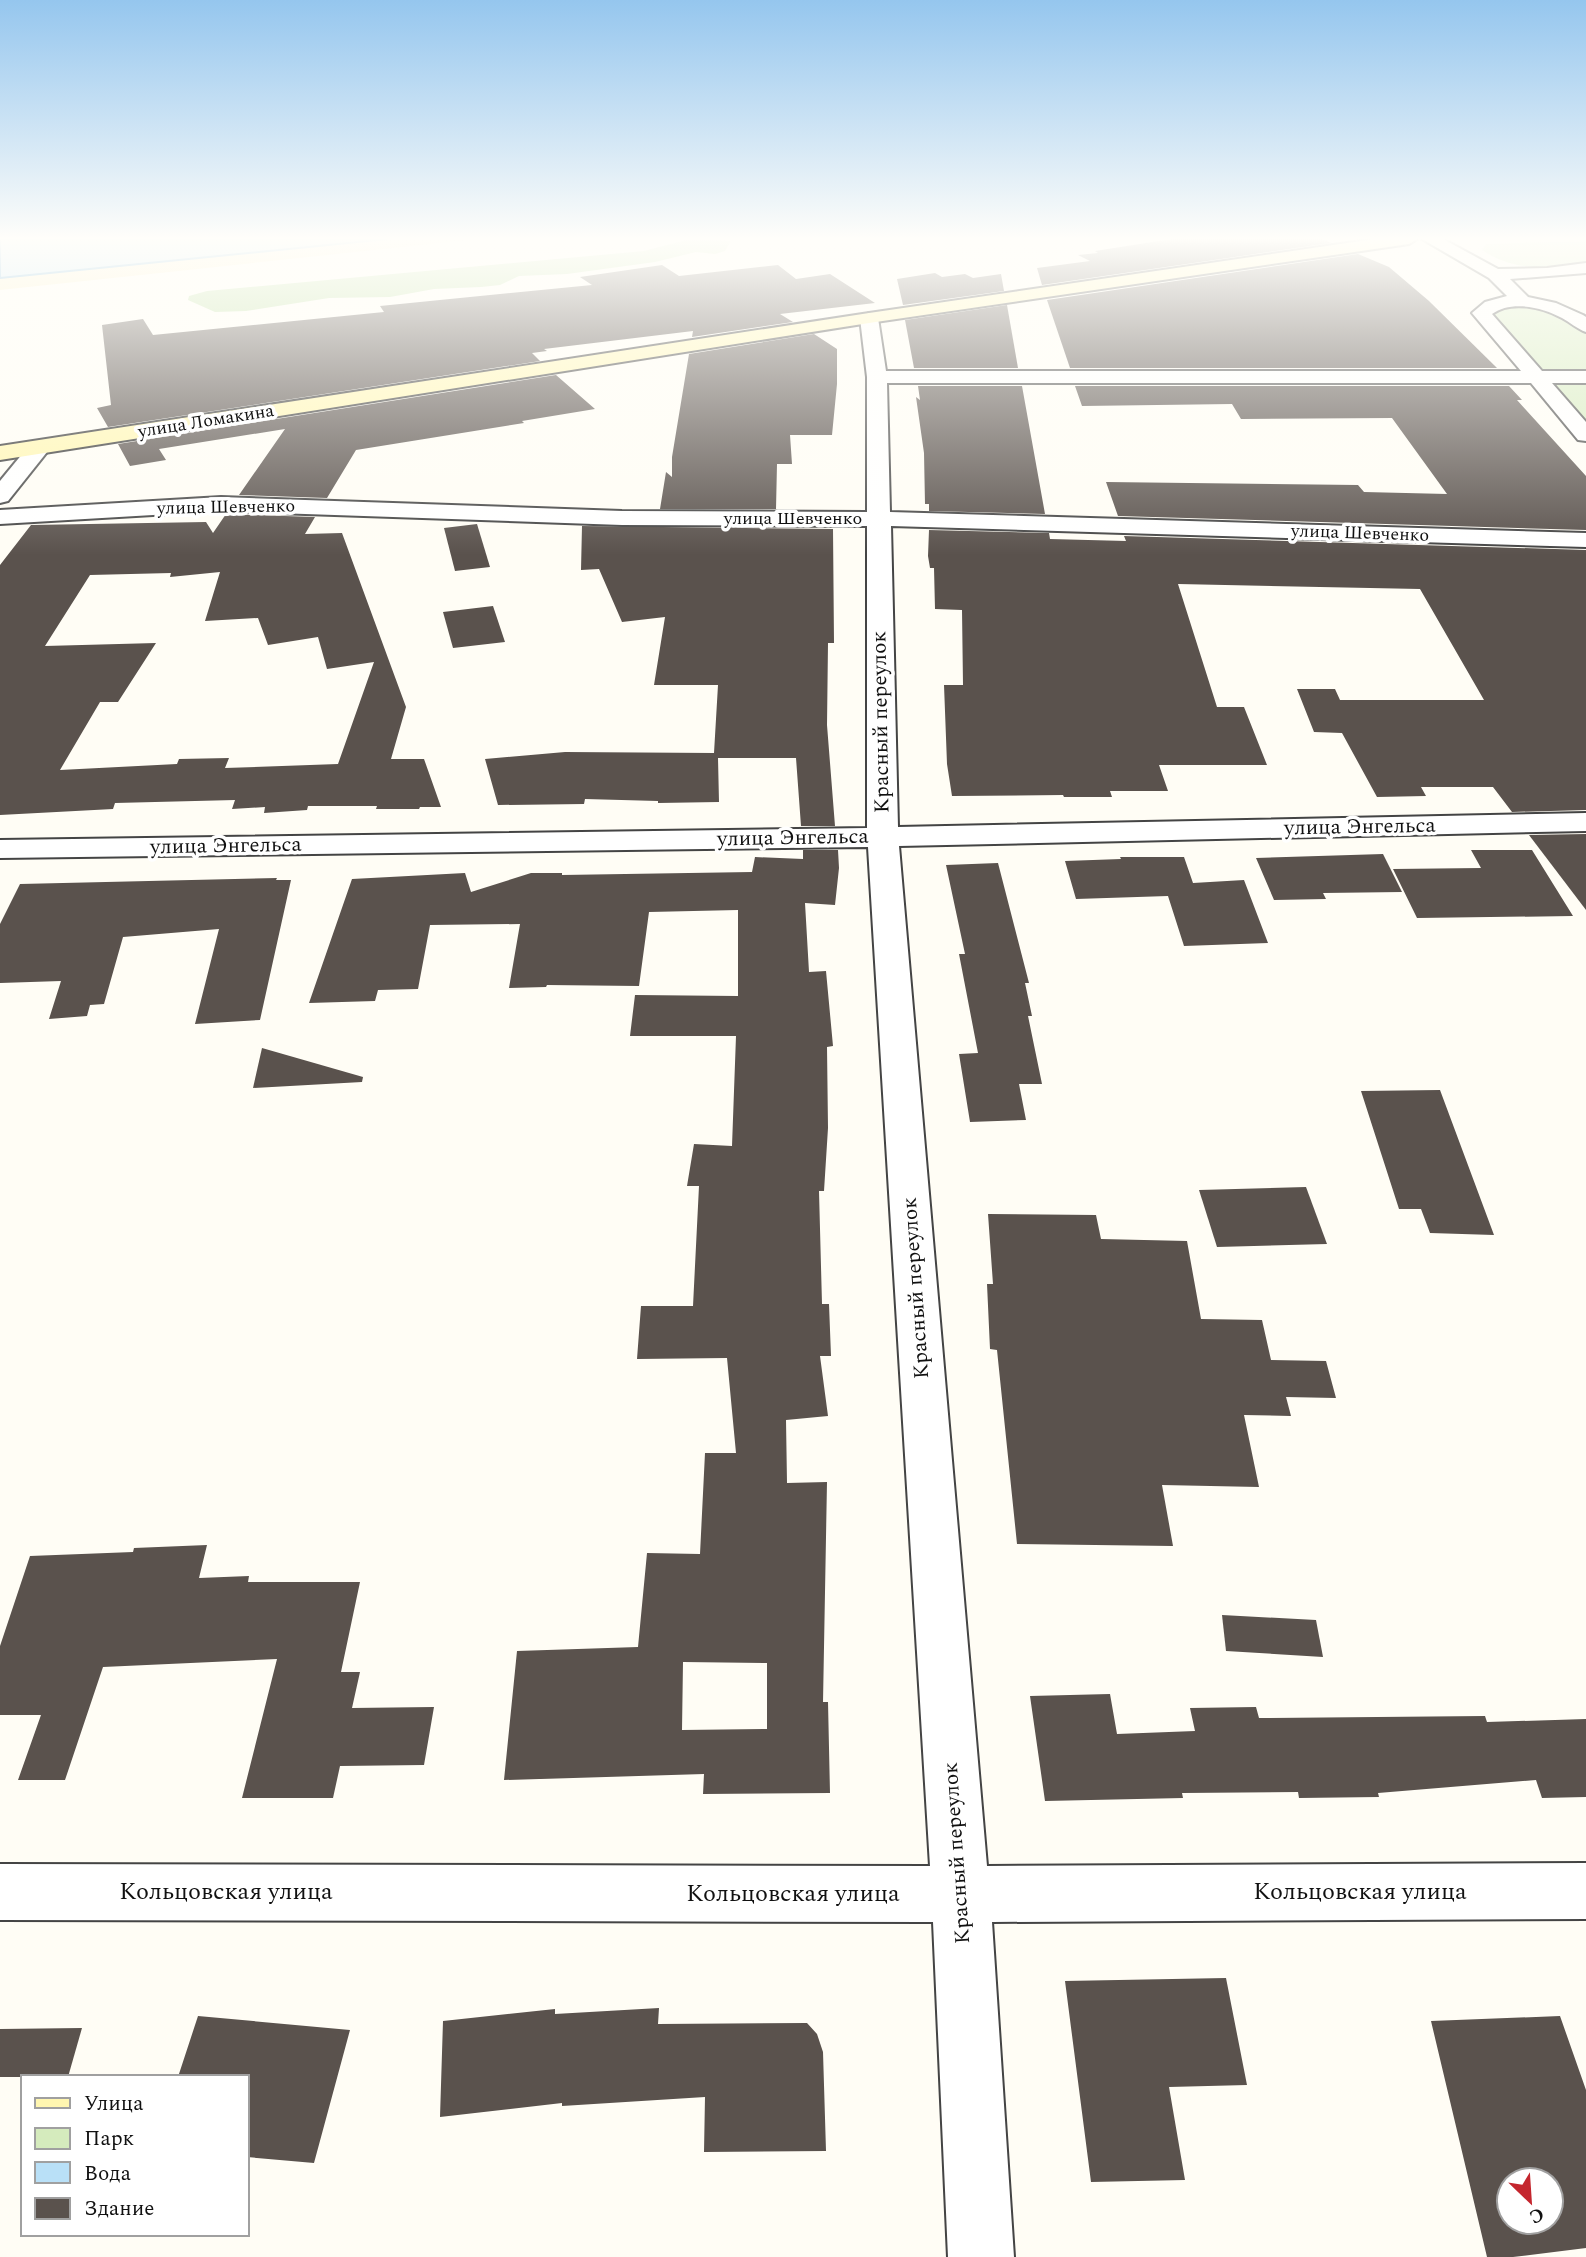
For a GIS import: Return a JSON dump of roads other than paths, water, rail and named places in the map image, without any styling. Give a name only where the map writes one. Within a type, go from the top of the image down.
[{"type":"street","name":"улица Ломакина","points":[[0,453],[700,344]]},
{"type":"street","name":"Красный переулок","points":[[873,344],[877,377],[883,837],[961,1894],[981,2257]]},
{"type":"street","points":[[1507,344],[1586,435]]},
{"type":"street","points":[[877,377],[1586,377]]},
{"type":"street","points":[[0,496],[40,447]]},
{"type":"street","name":"улица Шевченко","points":[[0,517],[220,504],[622,518],[877,519],[1586,540]]},
{"type":"street","name":"улица Энгельса","points":[[0,849],[883,837],[1586,822]]},
{"type":"street","name":"Кольцовская улица","points":[[0,1892],[961,1894],[1586,1891]]}]
